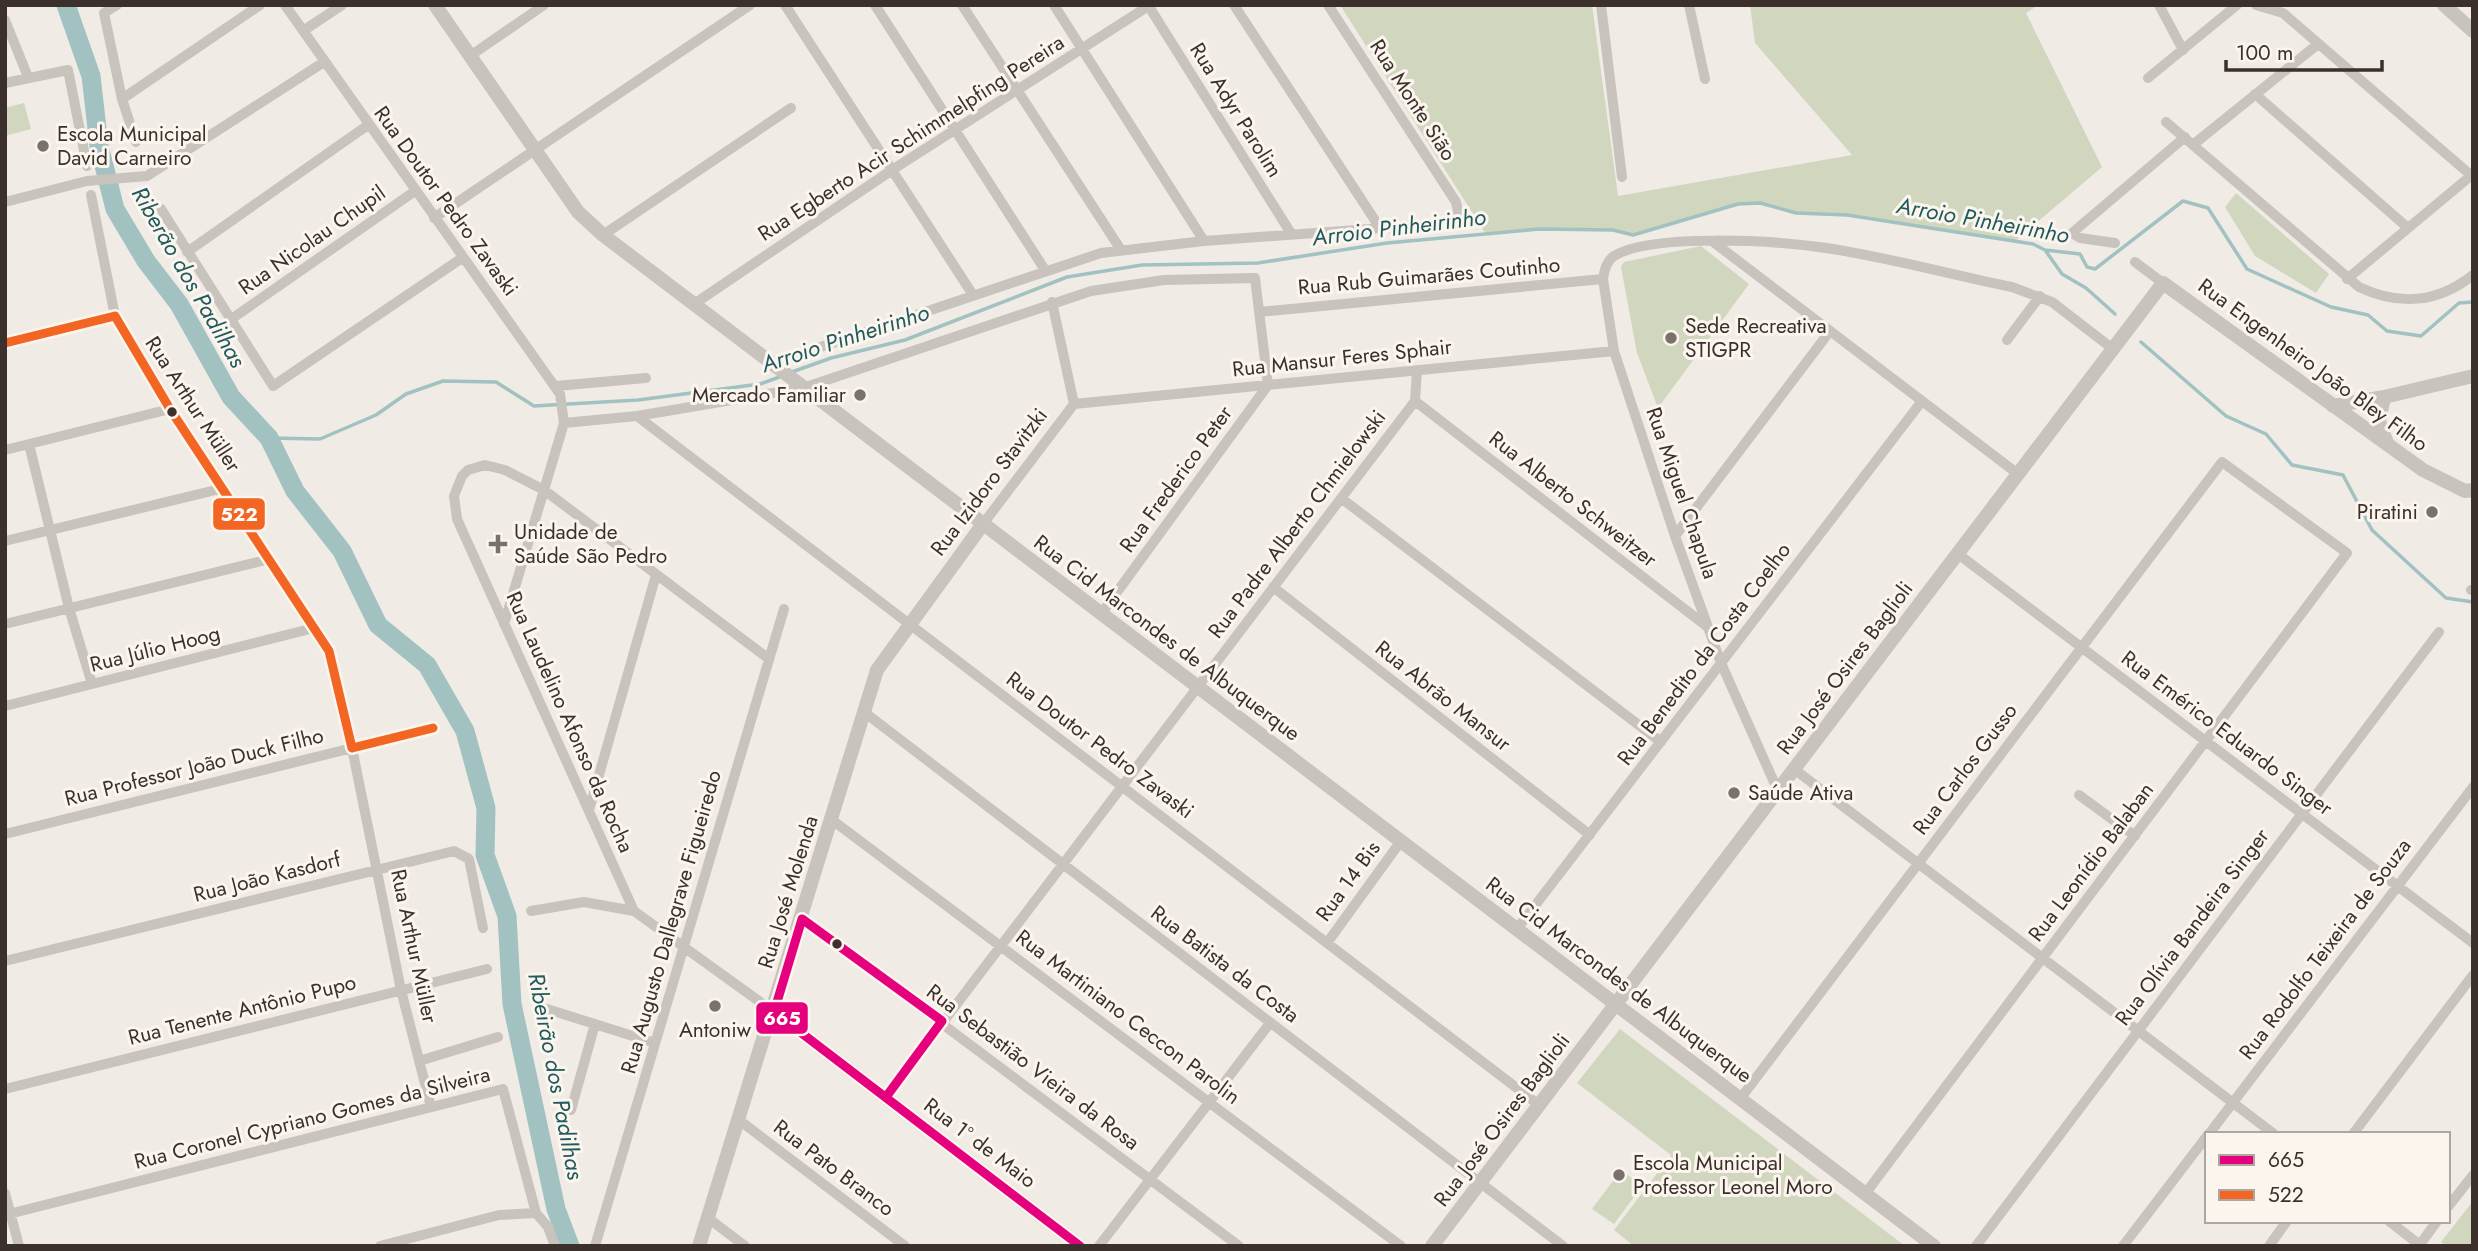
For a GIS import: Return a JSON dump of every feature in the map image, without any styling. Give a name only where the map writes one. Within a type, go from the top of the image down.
[{"type":"street","points":[[117,5],[104,13],[122,99],[136,142]]},
{"type":"street","points":[[122,99],[260,5]]},
{"type":"street","name":"Rua Doutor Pedro Zavaski","points":[[285,5],[558,390],[564,418]]},
{"type":"street","points":[[303,31],[342,5]]},
{"type":"street","name":"Rua Cid Marcondes de Albuquerque","points":[[435,5],[578,212],[603,235],[1934,1246]]},
{"type":"street","points":[[470,56],[544,5]]},
{"type":"street","points":[[434,218],[534,148],[750,5]]},
{"type":"street","points":[[785,5],[973,295]]},
{"type":"street","points":[[875,5],[953,131],[1045,270]]},
{"type":"street","points":[[962,5],[1121,250]]},
{"type":"street","points":[[1054,5],[1204,241]]},
{"type":"street","points":[[775,364],[1101,253],[1204,241],[1380,228],[1234,5]]},
{"type":"street","name":"Rua Monte Sião","points":[[1328,5],[1456,202],[1459,217],[1445,225],[1380,228]]},
{"type":"street","points":[[1601,5],[1622,177]]},
{"type":"street","points":[[1689,5],[1705,79]]},
{"type":"street","points":[[2159,5],[2183,50]]},
{"type":"street","points":[[2148,78],[2237,5]]},
{"type":"street","points":[[2256,5],[2283,13],[2472,176],[2347,279]]},
{"type":"street","points":[[2444,5],[2473,31]]},
{"type":"street","name":"Rua Egberto Acir Schimmelpfing Pereira","points":[[694,304],[892,170],[1149,6]]},
{"type":"street","name":"Rua Adyr Parolim","points":[[1149,6],[1292,235]]},
{"type":"street","points":[[5,20],[28,78]]},
{"type":"street","points":[[2194,144],[2318,44]]},
{"type":"street","points":[[5,202],[90,181],[147,176],[324,62]]},
{"type":"street","points":[[5,83],[68,70],[87,166]]},
{"type":"street","points":[[2255,94],[2408,228]]},
{"type":"street","points":[[603,235],[792,108]]},
{"type":"street","points":[[2166,122],[2347,279],[2373,293],[2412,300],[2445,293],[2473,275]]},
{"type":"street","points":[[187,252],[368,125]]},
{"type":"street","points":[[2115,243],[2080,238],[2072,233],[2185,136]]},
{"type":"street","name":"Rua Nicolau Chupil","points":[[230,320],[415,191]]},
{"type":"street","name":"Rua Arthur Müller","points":[[91,195],[115,316],[170,409],[329,651],[378,870],[401,990],[431,1107]]},
{"type":"street","points":[[161,209],[274,386],[462,258]]},
{"type":"street","points":[[1712,241],[2018,474]]},
{"type":"street","points":[[1603,279],[1612,257],[1637,247],[1712,241],[1819,247],[2012,287],[2040,296],[2113,349]]},
{"type":"street","name":"Rua Engenheiro João Bley Filho","points":[[2135,262],[2423,470],[2465,491],[2473,490]]},
{"type":"street","points":[[504,624],[564,418],[637,416],[800,385],[955,339],[1052,302],[1091,291],[1164,281],[1255,278],[1268,385]]},
{"type":"street","name":"Rua Rub Guimarães Coutinho","points":[[1259,312],[1603,279]]},
{"type":"street","name":"Rua Miguel Chapula","points":[[1603,279],[1614,351],[1675,536],[1721,663],[1778,790]]},
{"type":"street","name":"Rua José Osires Baglioli","points":[[1432,1246],[2163,284]]},
{"type":"street","points":[[2007,340],[2040,296]]},
{"type":"street","name":"Rua Izidoro Stavitzki","points":[[877,670],[1074,404],[1052,302]]},
{"type":"street","points":[[5,343],[115,316]]},
{"type":"street","points":[[1675,536],[1830,331]]},
{"type":"street","name":"Rua Mansur Feres Sphair","points":[[1074,404],[1614,351]]},
{"type":"street","name":"Rua Padre Alberto Chmielowski","points":[[886,1097],[1415,401],[1417,370]]},
{"type":"street","points":[[2333,406],[2473,376]]},
{"type":"street","points":[[558,390],[646,378]]},
{"type":"street","name":"Rua Frederico Peter","points":[[1101,614],[1268,385]]},
{"type":"street","points":[[2384,397],[2379,422],[2388,445]]},
{"type":"street","name":"Rua Alberto Schweitzer","points":[[1415,401],[1709,628]]},
{"type":"street","name":"Rua Benedito da Costa Coelho","points":[[1517,929],[1922,401]]},
{"type":"street","points":[[5,450],[170,409]]},
{"type":"street","name":"Rua Doutor Pedro Zavaski","points":[[637,416],[1539,1105]]},
{"type":"street","points":[[29,444],[69,608],[92,684]]},
{"type":"street","name":"Rua Carlos Gusso","points":[[1740,1098],[2222,462],[2347,553]]},
{"type":"street","name":"Rua Laudelino Afonso da Rocha","points":[[635,911],[457,519],[455,489],[468,470],[485,465],[505,470],[544,490],[769,659]]},
{"type":"street","points":[[5,541],[224,488]]},
{"type":"street","points":[[1341,498],[1661,742]]},
{"type":"street","name":"Rua Leonídio Balaban","points":[[1866,1194],[2347,553]]},
{"type":"street","name":"Rua Emérico Eduardo Singer","points":[[1958,554],[2473,943]]},
{"type":"street","points":[[5,624],[270,559]]},
{"type":"street","points":[[589,810],[656,575]]},
{"type":"street","name":"Rua Abrão Mansur","points":[[1273,587],[1590,835]]},
{"type":"street","name":"Rua Augusto Dallegrave Figueiredo","points":[[595,1246],[783,609]]},
{"type":"street","name":"Rua Júlio Hoog","points":[[5,706],[314,628]]},
{"type":"street","name":"Rua Olívia Bandeira Singer","points":[[1976,1246],[2439,632]]},
{"type":"street","name":"Rua José Molenda","points":[[699,1246],[774,1012],[877,670]]},
{"type":"street","name":"Rua Batista da Costa","points":[[864,712],[1563,1246]]},
{"type":"street","name":"Rua Professor João Duck Filho","points":[[5,834],[433,728]]},
{"type":"street","points":[[1794,769],[2271,1132]]},
{"type":"street","name":"Rua Rodolfo Teixeira de Souza","points":[[2210,1132],[2473,788]]},
{"type":"street","points":[[2079,796],[2135,836]]},
{"type":"street","name":"Rua Martiniano Ceccon Parolin","points":[[832,820],[1401,1246]]},
{"type":"street","name":"Rua 14 Bis","points":[[1327,943],[1401,841]]},
{"type":"street","name":"Rua João Kasdorf","points":[[5,961],[454,852],[461,853],[468,859],[483,928]]},
{"type":"street","name":"Rua 1º de Maio","points":[[531,911],[584,902],[635,911],[774,1012],[1080,1246]]},
{"type":"street","name":"Rua Sebastião Vieira da Rosa","points":[[802,919],[942,1021],[1239,1246]]},
{"type":"street","name":"Rua Tenente Antônio Pupo","points":[[5,1088],[487,969]]},
{"type":"street","points":[[2355,1132],[2473,975]]},
{"type":"street","points":[[547,1009],[655,1043]]},
{"type":"street","points":[[1099,1246],[1270,1023]]},
{"type":"street","points":[[571,1110],[595,1024]]},
{"type":"street","points":[[419,1061],[498,1037]]},
{"type":"street","name":"Rua Coronel Cypriano Gomes da Silveira","points":[[8,1214],[503,1089],[536,1213]]},
{"type":"street","name":"Rua Pato Branco","points":[[739,1120],[905,1246]]},
{"type":"street","name":"Rua Rodolfo Teixeira de Souza","points":[[2123,1246],[2205,1139]]},
{"type":"street","points":[[2450,1204],[2473,1175]]},
{"type":"street","points":[[5,1193],[8,1214],[19,1246]]},
{"type":"street","points":[[380,1246],[499,1215],[536,1213],[548,1227],[555,1246]]},
{"type":"street","points":[[708,1218],[745,1246]]},
{"type":"street","points":[[2269,1246],[2286,1223]]},
{"type":"street","points":[[2392,1223],[2420,1245],[2436,1223]]},
{"type":"green space","points":[[1340,5],[1592,5],[1618,196],[1852,155],[1755,43],[1750,5],[2038,5],[2026,13],[2102,167],[2015,241],[1847,215],[1796,213],[1760,203],[1738,204],[1633,235],[1612,230],[1539,229],[1486,234]]},
{"type":"green space","points":[[24,103],[31,129],[5,136],[5,108]]},
{"type":"green space","points":[[2236,193],[2329,274],[2316,293],[2255,256],[2225,207]]},
{"type":"green space","name":"Sede Recreativa STIGPR","points":[[1701,246],[1749,284],[1658,408],[1637,353],[1621,267],[1624,262]]},
{"type":"green space","points":[[1620,1029],[1905,1246],[1634,1246],[1614,1230],[1671,1155],[1577,1083]]},
{"type":"green space","points":[[1621,1170],[1642,1186],[1614,1224],[1592,1209]]},
{"type":"green space","points":[[2473,1201],[2473,1246],[2446,1246],[2441,1242]]},
{"type":"waterway","name":"Ribeirão dos Padilhas","points":[[66,5],[91,76],[99,146],[115,209],[146,261],[179,304],[231,397],[269,438],[295,491],[342,551],[378,625],[427,665],[465,731],[486,808],[485,855],[507,916],[512,1004],[556,1209],[570,1246]]},
{"type":"waterway","name":"Arroio Pinheirinho","points":[[792,372],[831,358],[905,340],[1067,277],[1142,265],[1258,263],[1387,243],[1539,229],[1613,230],[1633,235],[1738,204],[1760,203],[1796,213],[1847,215],[2033,244],[2045,250],[2080,254],[2087,267],[2095,269],[2183,201],[2208,208],[2247,269],[2331,307],[2368,315],[2387,331],[2421,336],[2459,303],[2473,302]]},
{"type":"waterway","points":[[2045,250],[2062,274],[2086,288],[2115,314]]},
{"type":"waterway","points":[[2141,342],[2226,416],[2266,434],[2292,465],[2343,475],[2372,530],[2446,598],[2473,602]]},
{"type":"waterway","name":"Arroio Pinheirinho","points":[[269,438],[320,439],[376,415],[406,394],[443,381],[496,382],[534,406],[638,400],[760,384],[782,376]]},
{"type":"transit line","name":"522","points":[[5,343],[115,316],[170,409],[329,651],[352,748],[433,728]]},
{"type":"transit line","name":"665","points":[[886,1097],[942,1021],[802,919],[774,1012],[1080,1246]]},
{"type":"place","name":"Escola Municipal David Carneiro","points":[[43,146]]},
{"type":"place","name":"Sede Recreativa STIGPR","points":[[1671,338]]},
{"type":"place","name":"Mercado Familiar","points":[[860,395]]},
{"type":"place","name":"Piratini","points":[[2432,512]]},
{"type":"place","name":"Unidade de Saúde São Pedro","points":[[498,544]]},
{"type":"place","name":"Saúde Ativa","points":[[1734,793]]},
{"type":"place","name":"Antoniw","points":[[715,1006]]},
{"type":"place","name":"Escola Municipal Professor Leonel Moro","points":[[1619,1175]]},
{"type":"water label","name":"Riberão dos Padilhas","points":[[189,277]]}]
